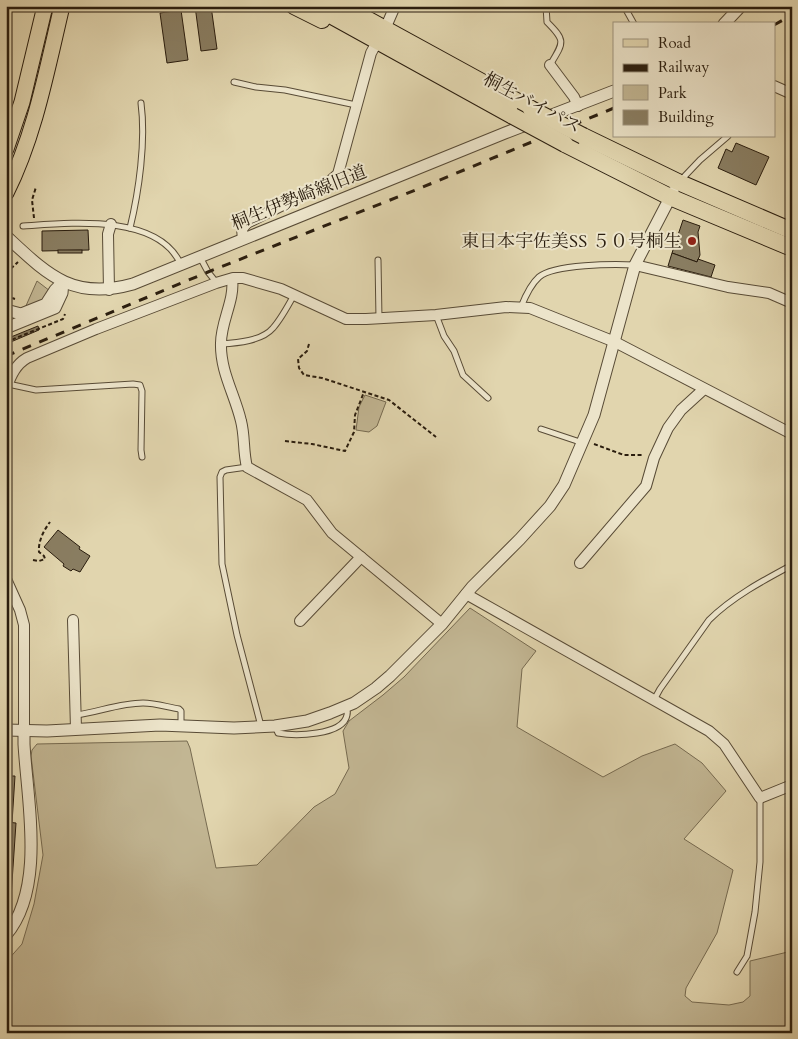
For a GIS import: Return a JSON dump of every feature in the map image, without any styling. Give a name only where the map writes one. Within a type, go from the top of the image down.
[{"type":"highway","points":[[294,6],[345,32],[381,36]]},
{"type":"highway","name":"桐生バイパス","points":[[314,6],[381,36],[678,182],[792,232]]},
{"type":"highway","name":"桐生バイパス","points":[[344,6],[381,36],[513,116],[670,197],[792,248]]},
{"type":"highway","points":[[360,6],[365,9],[381,36]]},
{"type":"main road","points":[[6,149],[22,102],[45,6]]},
{"type":"main road","points":[[6,193],[21,160],[33,123],[62,6]]},
{"type":"street","points":[[243,240],[242,229],[247,223],[335,178],[340,169],[371,53],[395,6]]},
{"type":"street","points":[[726,22],[742,6]]},
{"type":"street","points":[[550,64],[574,97],[578,106]]},
{"type":"street","points":[[776,87],[792,94]]},
{"type":"street","name":"桐生伊勢崎線旧道","points":[[6,236],[40,268],[63,282],[83,288],[109,290],[133,284],[496,137],[613,92]]},
{"type":"street","points":[[6,730],[47,731],[140,725],[234,728],[275,726],[306,721],[346,706],[365,696],[390,676],[442,624],[466,594],[520,539],[550,506],[564,485],[594,415],[634,265],[678,182]]},
{"type":"street","points":[[109,290],[108,234],[110,224]]},
{"type":"street","points":[[634,265],[728,287],[769,293],[792,303]]},
{"type":"street","points":[[7,386],[18,365],[27,358],[96,329],[216,283],[243,278],[261,282],[340,317],[352,319],[436,316],[506,307],[522,307],[542,312],[615,342],[792,434]]},
{"type":"street","points":[[232,279],[232,289],[224,320],[221,344],[223,364],[242,424],[247,467],[307,500],[327,528],[442,624]]},
{"type":"street","points":[[8,311],[21,314],[46,304],[63,282]]},
{"type":"street","points":[[8,327],[55,308],[62,293],[63,282]]},
{"type":"street","points":[[580,563],[646,486],[656,452],[675,417],[704,389]]},
{"type":"street","points":[[300,621],[361,557]]},
{"type":"street","points":[[6,579],[20,610],[24,625],[24,753],[30,826],[30,864],[25,900],[14,926],[6,935]]},
{"type":"street","points":[[466,594],[709,731],[720,739],[760,798],[792,785]]},
{"type":"street","points":[[73,620],[76,729]]},
{"type":"lane","points":[[546,6],[547,22],[559,34],[561,39],[561,47],[550,64]]},
{"type":"lane","points":[[624,6],[633,22]]},
{"type":"lane","points":[[234,82],[256,87],[285,90],[357,105]]},
{"type":"lane","points":[[130,228],[140,176],[141,103]]},
{"type":"lane","points":[[678,182],[726,138]]},
{"type":"lane","points":[[23,226],[96,223],[130,228],[159,240],[176,254],[181,265]]},
{"type":"lane","points":[[200,257],[216,283]]},
{"type":"lane","points":[[378,260],[379,319]]},
{"type":"lane","points":[[522,307],[535,281],[552,270],[634,265]]},
{"type":"lane","points":[[221,344],[263,336],[271,330],[294,295]]},
{"type":"lane","points":[[8,311],[12,322],[8,327]]},
{"type":"lane","points":[[436,316],[444,336],[454,351],[463,375],[488,398]]},
{"type":"lane","points":[[7,386],[36,390],[140,385],[142,391],[142,457]]},
{"type":"lane","points":[[541,428],[584,441]]},
{"type":"lane","points":[[247,467],[226,470],[222,472],[220,477],[221,556],[229,599],[261,727]]},
{"type":"lane","points":[[654,700],[660,689],[717,612],[747,591],[792,565]]},
{"type":"lane","points":[[76,715],[130,704],[154,704],[179,709],[181,711],[182,725]]},
{"type":"lane","points":[[737,972],[748,956],[755,912],[760,862],[760,798]]},
{"type":"path","points":[[35,225],[32,200],[36,187]]},
{"type":"path","points":[[6,274],[18,262]]},
{"type":"path","points":[[6,296],[14,299]]},
{"type":"path","points":[[309,344],[307,352],[298,359],[302,374],[322,378],[395,404],[436,437]]},
{"type":"path","points":[[286,441],[345,451],[354,432],[355,415],[364,392]]},
{"type":"path","points":[[584,441],[624,455],[640,456],[656,452]]},
{"type":"path","points":[[33,560],[45,559],[38,548],[50,522]]},
{"type":"green space","points":[[37,281],[50,291],[46,298],[25,308]]},
{"type":"green space","points":[[365,395],[386,402],[377,426],[369,432],[356,430],[359,407]]},
{"type":"green space","points":[[470,608],[536,651],[522,669],[517,727],[603,777],[642,756],[675,744],[702,763],[726,791],[684,839],[733,870],[717,933],[686,988],[685,996],[692,1002],[729,1005],[743,1002],[750,996],[750,961],[792,951],[792,1033],[6,1033],[6,962],[22,944],[34,904],[43,855],[31,756],[32,750],[37,744],[187,741],[216,868],[257,865],[314,807],[335,794],[349,768],[343,731],[349,721],[404,677]]},
{"type":"building","points":[[195,6],[211,6],[217,49],[201,51]]},
{"type":"building","points":[[181,10],[188,60],[167,63],[160,13]]},
{"type":"building","points":[[736,143],[769,157],[756,185],[718,168],[726,149],[732,152]]},
{"type":"building","points":[[683,220],[700,226],[698,232],[700,255],[697,262],[672,253]]},
{"type":"building","points":[[88,230],[89,250],[42,251],[42,231]]},
{"type":"building","points":[[58,250],[82,250],[82,253],[58,253]]},
{"type":"building","points":[[672,253],[697,262],[698,259],[715,265],[711,277],[668,266]]},
{"type":"building","points":[[38,326],[39,330],[6,344],[6,339]]},
{"type":"building","points":[[58,530],[80,547],[79,549],[90,556],[80,572],[73,569],[71,571],[63,566],[64,564],[44,547]]},
{"type":"building","points":[[6,776],[15,776],[12,823],[6,822]]},
{"type":"building","points":[[6,822],[16,823],[11,897],[6,897]]},
{"type":"railway","points":[[776,24],[792,15]]},
{"type":"railway","points":[[6,356],[613,108]]},
{"type":"place","name":"東日本宇佐美SS ５０号桐生","points":[[692,241]]}]
